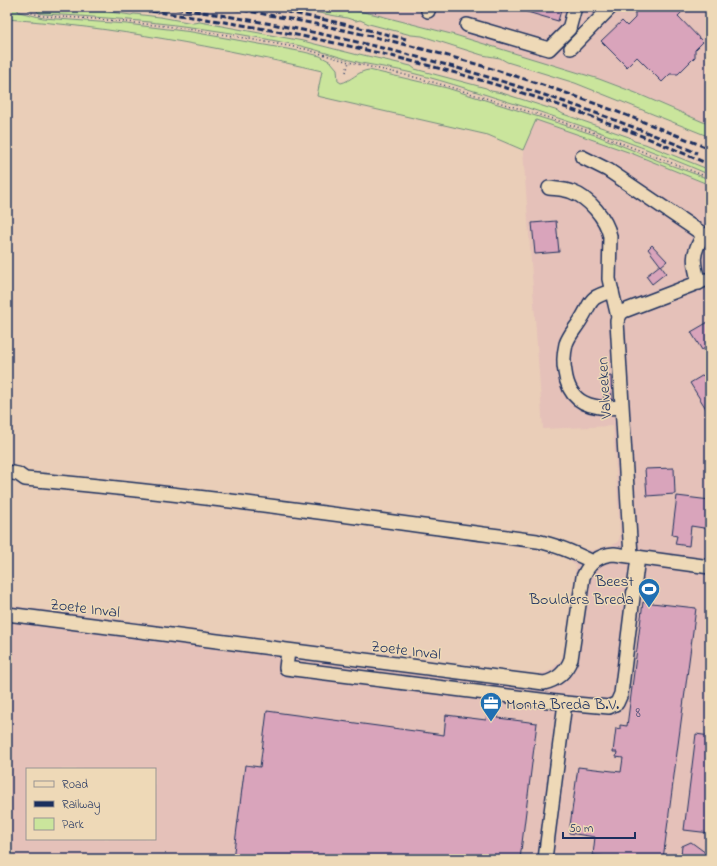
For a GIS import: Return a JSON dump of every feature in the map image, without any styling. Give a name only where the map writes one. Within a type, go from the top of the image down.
[{"type":"street","points":[[467,25],[549,49],[569,29],[575,7]]},
{"type":"street","points":[[571,48],[611,7]]},
{"type":"street","points":[[582,157],[608,170],[707,237],[695,250],[694,260],[705,281],[624,311],[614,319]]},
{"type":"street","name":"Valveeken","points":[[549,188],[566,190],[580,196],[597,211],[604,221],[610,236],[609,266],[634,557],[621,694],[615,705],[609,708],[565,703]]},
{"type":"street","points":[[612,291],[598,295],[592,299],[583,317],[569,336],[566,345],[564,369],[569,389],[578,400],[598,407],[621,408]]},
{"type":"street","points":[[7,472],[18,474],[25,479]]},
{"type":"street","points":[[7,481],[21,481],[25,479],[83,484],[537,541],[570,551],[593,562],[608,555],[710,567]]},
{"type":"street","name":"Zoete Inval","points":[[7,614],[537,683],[550,682],[559,677],[566,670],[572,660],[582,583],[586,572],[593,562]]},
{"type":"street","points":[[288,651],[286,668],[565,703],[545,859]]},
{"type":"street","points":[[436,687],[438,670]]},
{"type":"path","points":[[26,7],[32,13],[43,16],[126,22],[227,35],[294,46],[349,62],[447,86],[566,123],[710,178]]},
{"type":"path","points":[[346,72],[349,62]]},
{"type":"shaded area","points":[[337,7],[710,7],[710,125],[636,93],[599,79],[455,35],[373,14]]},
{"type":"shaded area","points":[[536,120],[631,153],[710,185],[710,859],[7,859],[7,605],[532,674],[547,672],[561,660],[565,652],[576,566],[565,557],[548,551],[553,538],[587,550],[594,550],[615,544],[619,540],[620,535],[613,426],[543,429],[523,150]]},
{"type":"green space","points":[[7,7],[16,7],[19,12],[43,18],[127,24],[192,32],[304,52],[320,56],[331,62],[337,69],[338,81],[341,83],[361,72],[369,70],[447,88],[598,136],[659,161],[709,179],[710,185],[631,153],[536,120],[523,150],[488,135],[317,96],[322,71],[165,39],[86,27],[7,19]]},
{"type":"green space","points":[[33,7],[89,9],[131,15],[134,14],[160,17],[193,23],[200,22],[303,41],[358,55],[411,66],[415,69],[486,88],[491,91],[502,93],[558,111],[629,137],[634,141],[705,168],[710,171],[710,175],[664,156],[593,130],[453,84],[412,73],[361,63],[301,46],[238,34],[141,21],[44,14],[39,13]]},
{"type":"green space","points":[[286,7],[337,7],[373,14],[455,35],[599,79],[636,93],[710,125],[710,137],[575,83],[507,62],[500,58],[482,55],[422,36],[411,35],[369,24],[360,20],[356,21]]},
{"type":"building","points":[[518,7],[562,7],[558,21],[517,9]]},
{"type":"building","points":[[638,7],[687,7],[678,16],[703,42],[695,50],[695,57],[678,74],[670,74],[662,82],[637,57],[627,67],[601,41],[622,21],[627,26],[635,18],[635,11]]},
{"type":"building","points":[[556,221],[559,252],[535,254],[532,223]]},
{"type":"building","points":[[652,245],[667,261],[661,266],[648,249]]},
{"type":"building","points":[[660,265],[666,273],[652,284],[646,276]]},
{"type":"building","points":[[710,321],[710,345],[702,350],[691,332]]},
{"type":"building","points":[[710,371],[710,415],[690,383]]},
{"type":"building","points":[[611,376],[612,400],[604,399],[603,377]]},
{"type":"building","points":[[674,468],[675,494],[647,496],[645,469]]},
{"type":"building","points":[[677,496],[710,500],[710,529],[691,526],[689,546],[675,544],[677,536],[672,535]]},
{"type":"building","points":[[643,602],[696,608],[663,859],[609,859],[609,857],[593,855],[595,837],[569,833],[578,767],[621,772],[623,758],[616,757],[617,752],[613,752],[616,728],[620,729],[620,725],[627,726]]},
{"type":"building","points":[[267,711],[444,735],[446,715],[486,720],[487,712],[498,714],[498,718],[537,723],[520,859],[233,859],[245,765],[260,767]]},
{"type":"building","points":[[696,734],[710,736],[710,833],[684,830]]},
{"type":"building","points":[[691,842],[706,853],[693,859],[686,859],[681,855],[682,846]]},
{"type":"railway","points":[[116,7],[192,17],[268,30],[344,45],[419,63],[494,84],[568,108],[640,135],[710,165]]},
{"type":"railway","points":[[167,7],[235,17],[303,30],[371,45],[437,62],[569,103],[697,153]]},
{"type":"railway","points":[[225,7],[344,30],[403,44],[494,69],[588,101],[710,149]]},
{"type":"railway","points":[[287,12],[406,39]]},
{"type":"place","name":"Beest Boulders Breda","points":[[649,608]]},
{"type":"place","name":"Monta Breda B.V.","points":[[491,722]]}]
